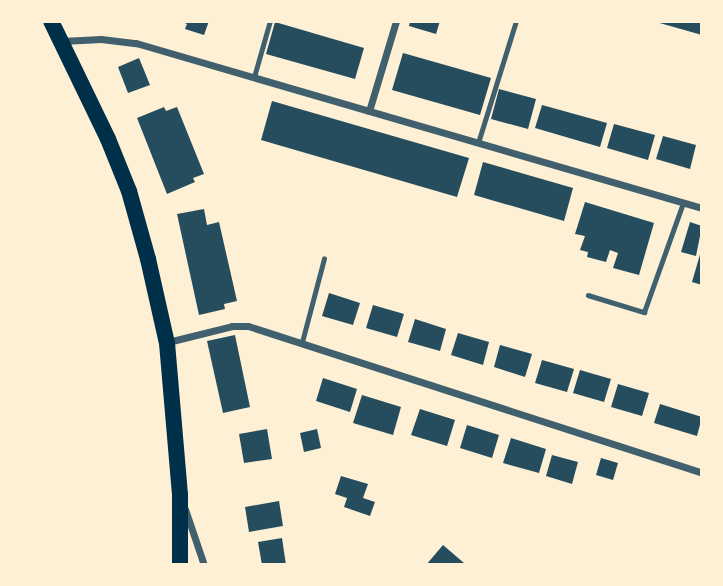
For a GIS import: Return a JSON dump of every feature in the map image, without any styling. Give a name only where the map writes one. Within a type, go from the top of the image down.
[{"type":"highway","points":[[51,21],[108,139],[129,191],[167,343],[180,495],[180,559]]},
{"type":"street","points":[[369,111],[396,21]]},
{"type":"street","points":[[61,41],[101,39],[135,43],[702,208]]},
{"type":"street","points":[[167,343],[240,325],[302,342],[702,473]]},
{"type":"street","points":[[180,495],[204,565]]},
{"type":"lane","points":[[254,77],[270,21]]},
{"type":"lane","points":[[478,143],[516,21]]},
{"type":"lane","points":[[588,295],[644,312],[684,202]]},
{"type":"lane","points":[[302,342],[324,259]]},
{"type":"building","points":[[180,21],[209,21],[204,35],[185,29],[187,24]]},
{"type":"building","points":[[410,21],[440,21],[436,34],[409,26]]},
{"type":"building","points":[[702,21],[702,35],[656,22]]},
{"type":"building","points":[[275,22],[364,48],[355,79],[266,54]]},
{"type":"building","points":[[403,53],[491,78],[480,115],[392,90]]},
{"type":"building","points":[[139,58],[150,85],[128,93],[118,67]]},
{"type":"building","points":[[499,89],[536,99],[528,129],[491,119]]},
{"type":"building","points":[[272,101],[469,158],[457,197],[261,140]]},
{"type":"building","points":[[542,105],[607,123],[600,147],[535,128]]},
{"type":"building","points":[[164,107],[166,111],[177,107],[204,174],[193,178],[195,182],[167,194],[137,118]]},
{"type":"building","points":[[614,124],[655,135],[648,160],[607,148]]},
{"type":"building","points":[[663,136],[696,145],[690,169],[656,159]]},
{"type":"building","points":[[483,162],[573,188],[564,221],[474,195]]},
{"type":"building","points":[[585,202],[654,223],[639,275],[613,268],[618,253],[610,250],[606,262],[587,257],[588,252],[580,250],[585,236],[575,234]]},
{"type":"building","points":[[204,209],[207,225],[219,222],[237,301],[224,304],[225,309],[199,315],[177,214]]},
{"type":"building","points":[[690,222],[702,226],[696,256],[681,252]]},
{"type":"building","points":[[702,251],[702,285],[692,282]]},
{"type":"building","points":[[329,293],[360,303],[353,325],[322,316]]},
{"type":"building","points":[[373,305],[404,314],[397,337],[366,328]]},
{"type":"building","points":[[415,319],[446,329],[440,351],[408,342]]},
{"type":"building","points":[[458,333],[489,342],[483,365],[451,355]]},
{"type":"building","points":[[235,335],[250,407],[223,413],[207,341]]},
{"type":"building","points":[[500,345],[532,354],[525,377],[494,367]]},
{"type":"building","points":[[542,360],[574,369],[567,392],[535,383]]},
{"type":"building","points":[[580,370],[611,379],[604,402],[573,393]]},
{"type":"building","points":[[323,378],[357,389],[350,412],[316,401]]},
{"type":"building","points":[[618,384],[649,393],[642,416],[611,407]]},
{"type":"building","points":[[362,395],[401,407],[393,435],[353,423]]},
{"type":"building","points":[[660,404],[702,417],[697,436],[654,423]]},
{"type":"building","points":[[420,409],[455,420],[447,446],[411,435]]},
{"type":"building","points":[[467,425],[499,435],[492,458],[460,448]]},
{"type":"building","points":[[267,429],[272,459],[244,463],[239,434]]},
{"type":"building","points":[[317,429],[321,448],[304,452],[300,433]]},
{"type":"building","points":[[511,438],[546,449],[539,473],[503,463]]},
{"type":"building","points":[[552,455],[578,462],[572,484],[546,476]]},
{"type":"building","points":[[601,458],[618,463],[613,480],[596,475]]},
{"type":"building","points":[[341,476],[368,484],[363,498],[375,502],[370,516],[344,507],[347,498],[335,494]]},
{"type":"building","points":[[279,501],[283,526],[249,532],[245,507]]},
{"type":"building","points":[[282,538],[286,565],[262,565],[258,542]]},
{"type":"building","points":[[443,545],[464,563],[463,565],[426,565]]}]
